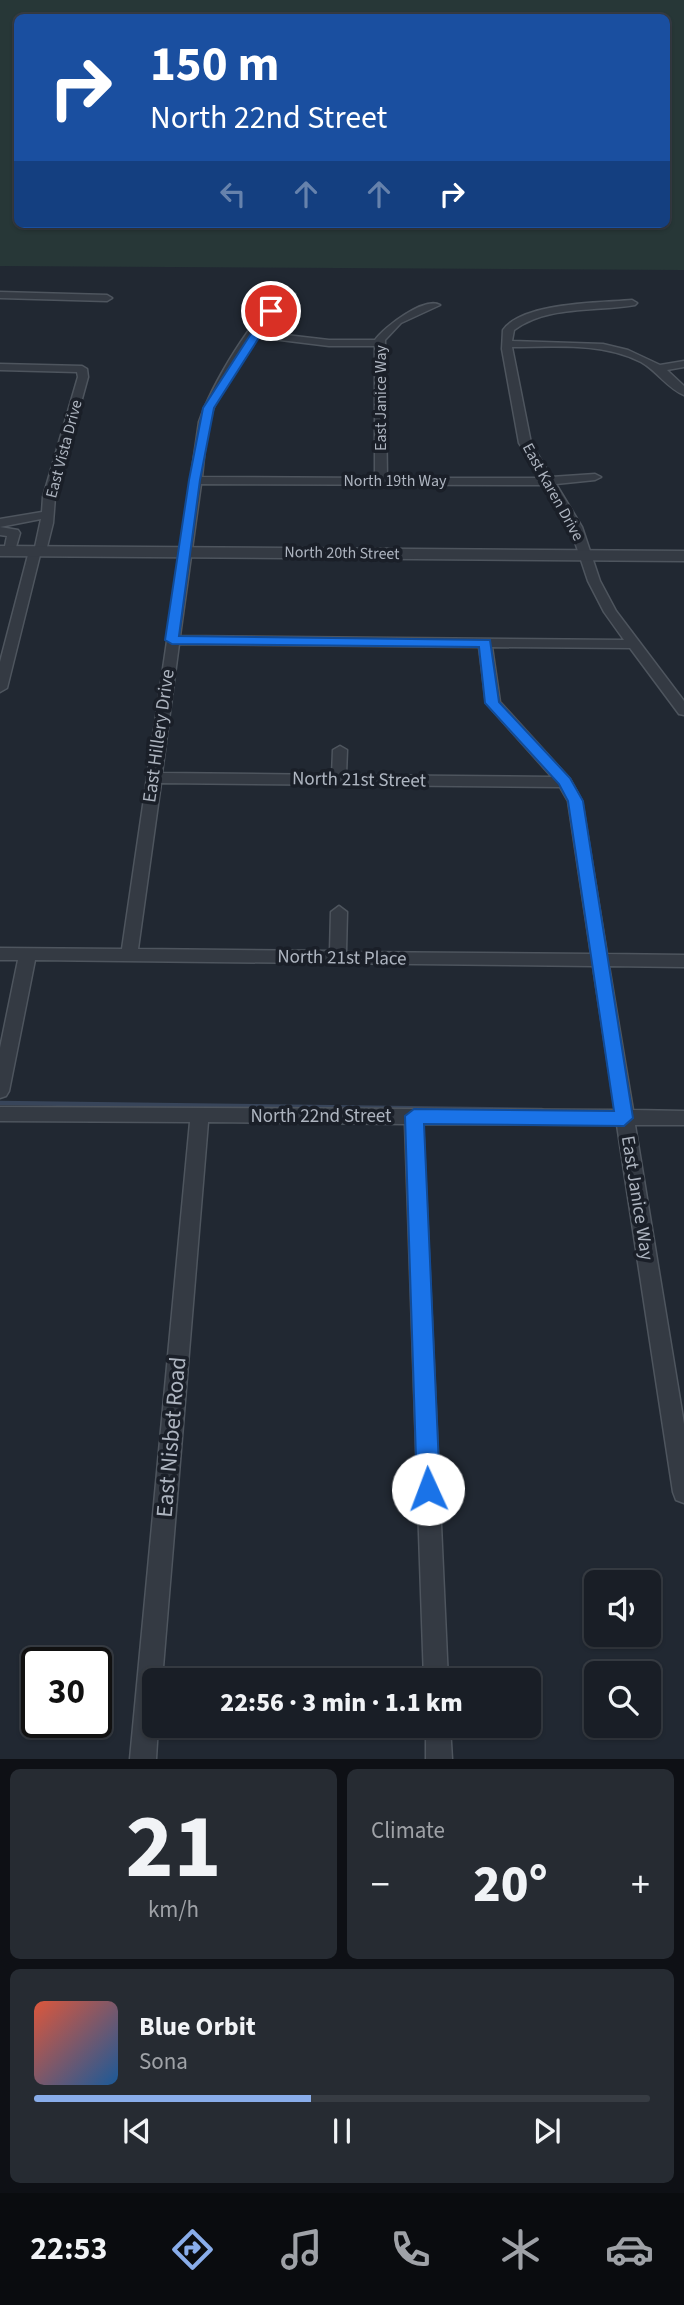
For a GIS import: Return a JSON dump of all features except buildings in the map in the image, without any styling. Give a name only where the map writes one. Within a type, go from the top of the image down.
[{"type":"street","name":"East Hillery Drive","points":[[129,955],[194,480],[210,402],[279,300],[290,294]]},
{"type":"street","points":[[0,296],[107,298]]},
{"type":"street","points":[[632,303],[531,317],[511,327],[506,334],[507,344],[604,346],[632,353],[662,368],[684,392]]},
{"type":"street","name":"East Janice Way","points":[[381,481],[379,343],[388,328],[398,321],[435,305]]},
{"type":"street","points":[[255,334],[329,342],[379,343]]},
{"type":"street","name":"East Karen Drive","points":[[507,344],[525,443],[576,527],[594,581],[610,612],[684,711]]},
{"type":"street","points":[[662,368],[684,364]]},
{"type":"street","name":"East Vista Drive","points":[[0,367],[82,369],[83,377],[29,523],[5,551]]},
{"type":"street","name":"North 19th Way","points":[[194,480],[549,481],[595,477]]},
{"type":"street","points":[[0,523],[29,523],[45,530]]},
{"type":"street","points":[[0,531],[29,523]]},
{"type":"street","name":"East Vista Drive","points":[[0,688],[45,530],[29,523]]},
{"type":"street","name":"North 20th Street","points":[[5,551],[684,556]]},
{"type":"street","points":[[172,640],[632,644]]},
{"type":"street","name":"East Janice Way","points":[[485,643],[492,703],[565,782],[575,801],[684,1492]]},
{"type":"street","points":[[339,780],[340,750]]},
{"type":"street","name":"North 21st Street","points":[[153,778],[565,782]]},
{"type":"street","points":[[338,958],[339,912]]},
{"type":"street","name":"North 21st Place","points":[[0,954],[684,961]]},
{"type":"street","points":[[0,1091],[28,954]]},
{"type":"street","name":"North 22nd Street","points":[[0,1114],[684,1118]]},
{"type":"street","name":"East Nisbet Road","points":[[143,1759],[200,1115]]},
{"type":"street","points":[[414,1116],[436,1668]]},
{"type":"street","points":[[438,1738],[439,1759]]},
{"type":"shaded area","points":[[0,0],[684,0],[684,270],[0,266]]},
{"type":"waterway","points":[[0,1103],[542,1110]]},
{"type":"route","points":[[271,311],[208,408],[194,480],[172,640],[485,643],[492,703],[565,782],[575,801],[624,1118],[414,1116],[428,1489]]}]
